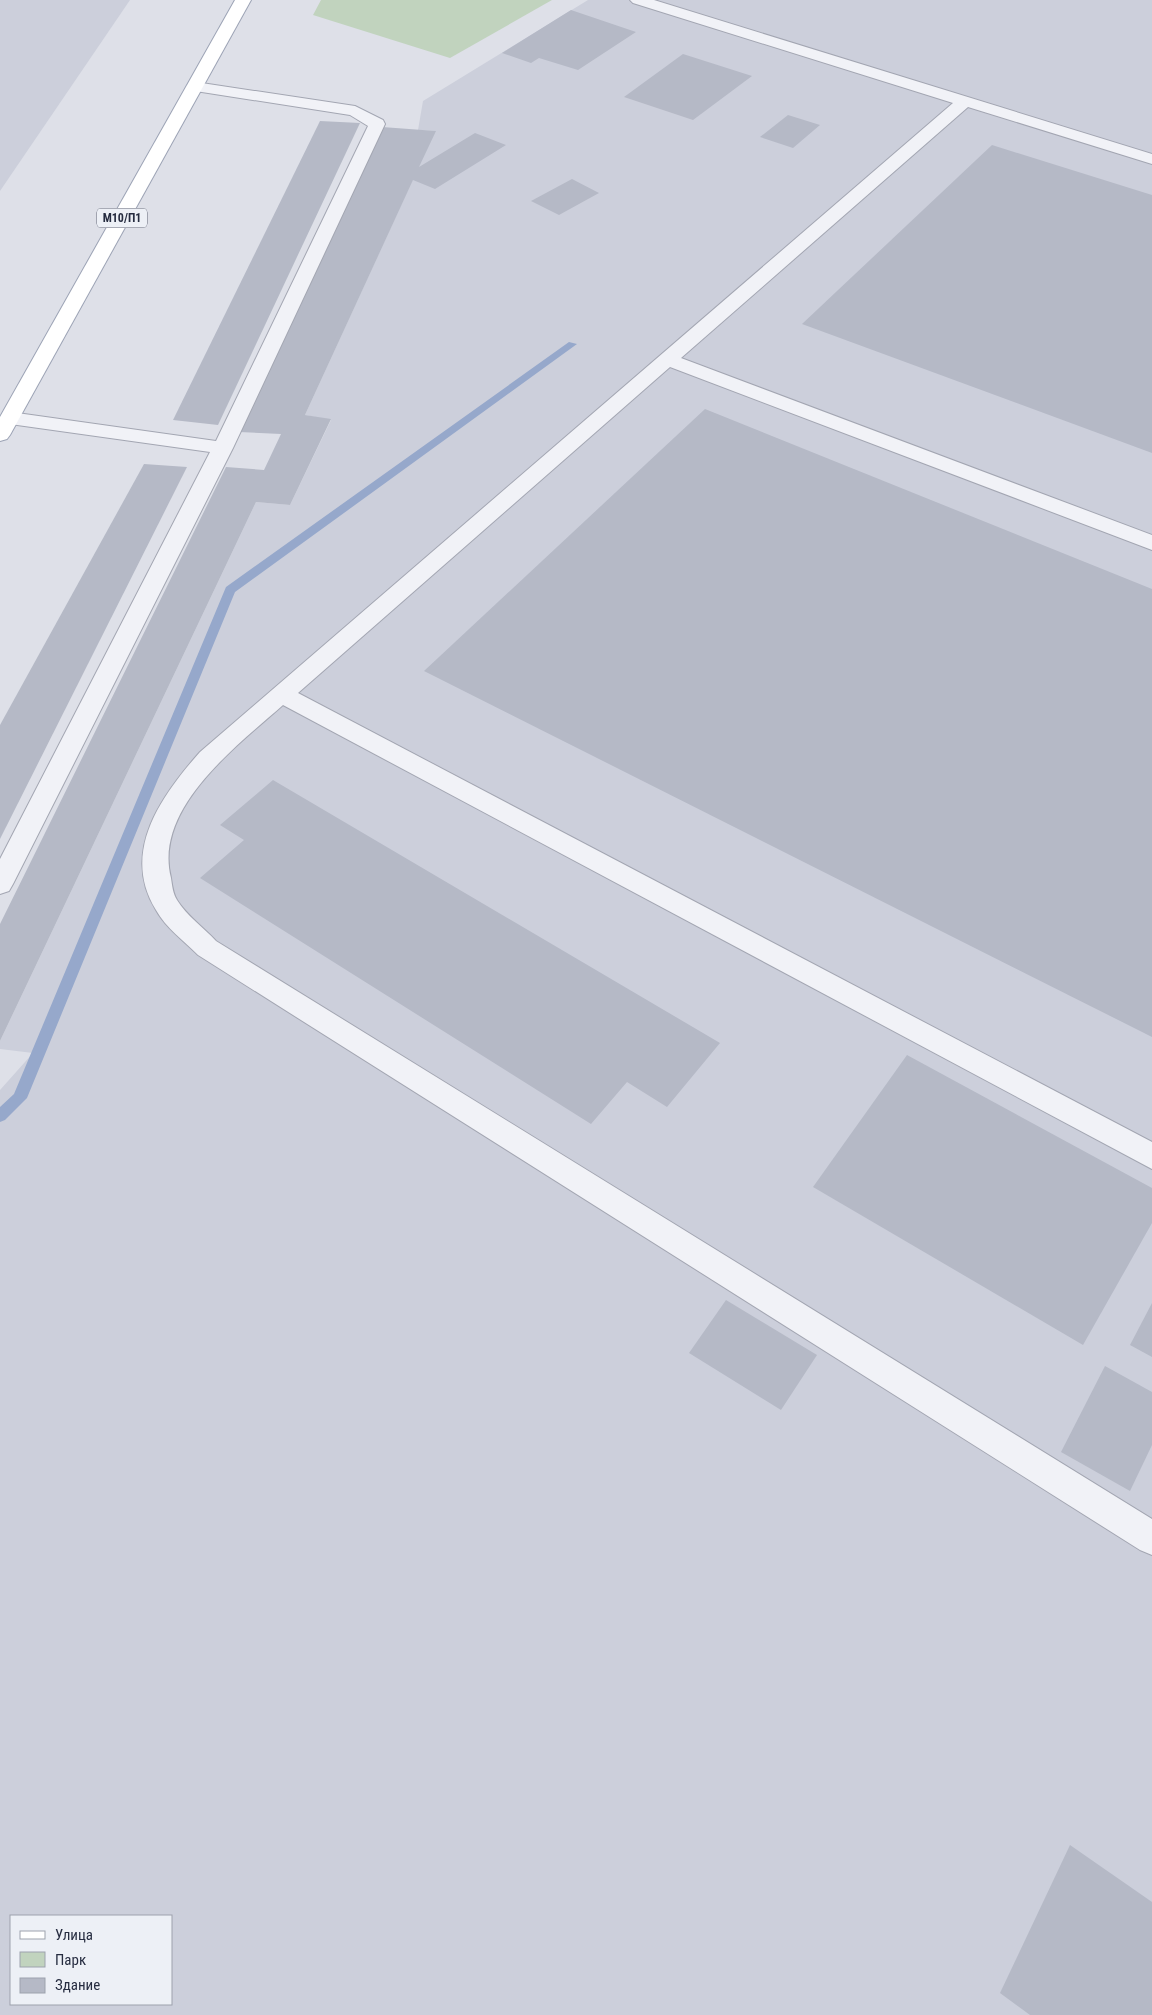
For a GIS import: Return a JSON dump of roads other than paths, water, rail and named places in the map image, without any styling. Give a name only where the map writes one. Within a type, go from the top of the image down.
[{"type":"main road","name":"М10/П1","points":[[5,426],[243,0]]},
{"type":"lane","points":[[638,0],[1152,158]]},
{"type":"lane","points":[[0,884],[223,448],[377,124],[355,111],[195,87]]},
{"type":"lane","points":[[965,101],[280,694],[194,773],[163,818],[153,864],[164,902],[207,948],[1152,1538]]},
{"type":"lane","points":[[667,359],[1152,543]]},
{"type":"lane","points":[[5,426],[223,448]]},
{"type":"lane","points":[[280,694],[1152,1156]]},
{"type":"waterway","points":[[0,1116],[20,1098],[230,590],[572,344]]}]
